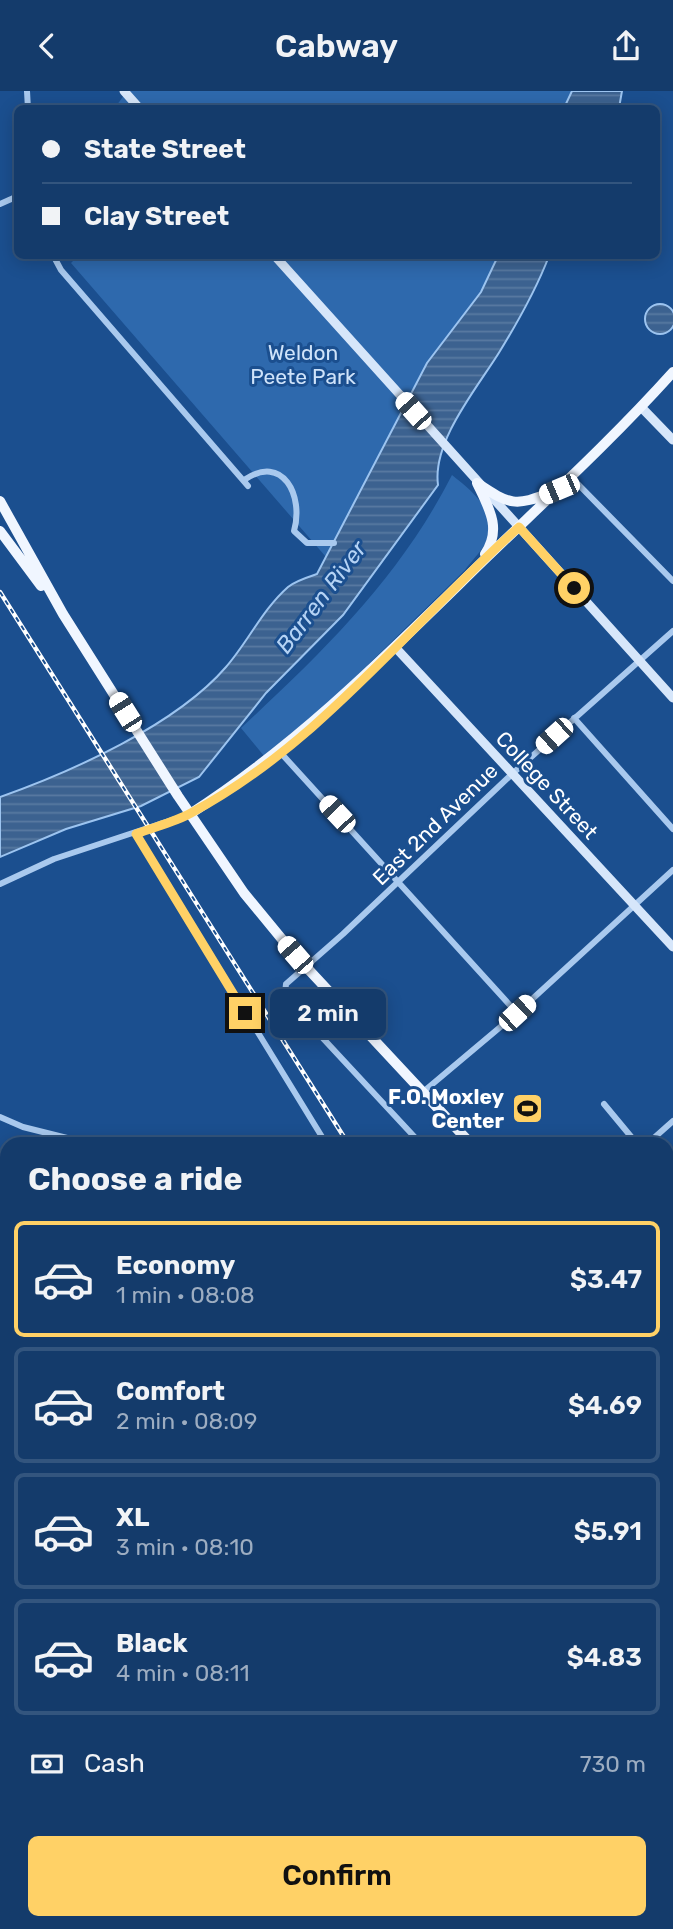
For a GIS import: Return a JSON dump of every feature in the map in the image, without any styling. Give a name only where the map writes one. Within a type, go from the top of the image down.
[{"type":"main road","points":[[190,814],[280,752],[395,647],[642,408],[673,372]]},
{"type":"main road","points":[[475,480],[510,503],[529,501],[559,489]]},
{"type":"main road","points":[[474,570],[493,539],[494,527],[493,516],[475,480]]},
{"type":"main road","points":[[0,501],[63,614],[177,796],[244,893],[306,967],[465,1137]]},
{"type":"main road","points":[[0,531],[63,614]]},
{"type":"street","points":[[124,91],[136,105]]},
{"type":"street","points":[[55,259],[61,269],[246,483],[266,472],[283,477],[292,486],[296,497],[298,517],[294,531],[307,543],[334,543]]},
{"type":"street","points":[[278,259],[673,698]]},
{"type":"street","points":[[642,408],[673,440]]},
{"type":"street","points":[[571,477],[673,581]]},
{"type":"street","name":"East 2nd Avenue","points":[[415,1137],[296,1010],[287,997],[285,986],[512,773],[673,631]]},
{"type":"street","name":"College Street","points":[[395,647],[673,947]]},
{"type":"street","points":[[574,718],[673,829]]},
{"type":"street","points":[[280,752],[517,1013]]},
{"type":"street","points":[[0,884],[54,859],[190,814]]},
{"type":"street","points":[[136,834],[322,1137]]},
{"type":"street","points":[[423,1092],[517,1013],[673,870]]},
{"type":"street","points":[[604,1104],[631,1137]]},
{"type":"street","points":[[0,1117],[23,1127],[63,1137]]},
{"type":"street","points":[[655,1137],[673,1121]]},
{"type":"green space","points":[[127,91],[572,91],[566,105],[117,105]]},
{"type":"green space","name":"Weldon Peete Park","points":[[75,259],[497,259],[481,292],[427,363],[326,557],[71,263]]},
{"type":"green space","points":[[452,475],[479,499],[488,515],[490,533],[483,547],[465,570],[336,696],[264,756],[241,728],[331,641],[384,580],[409,547]]},
{"type":"water","points":[[572,91],[622,91],[620,105],[565,105]]},
{"type":"water","name":"Barren River","points":[[497,259],[548,259],[520,316],[449,433],[438,468],[438,485],[343,615],[266,693],[199,777],[141,806],[66,829],[0,857],[0,797],[90,760],[180,708],[226,667],[270,606],[288,587],[317,574],[427,363],[481,292]]},
{"type":"water","points":[[660,304],[671,308],[674,325],[671,330],[660,334],[649,330],[645,319],[649,308]]},
{"type":"railway","points":[[0,592],[344,1137]]},
{"type":"place","name":"F.O. Moxley Center","points":[[527,1108]]},
{"type":"route","points":[[245,1013],[136,834],[190,814],[233,787],[280,752],[340,700],[519,527],[574,588]]}]
